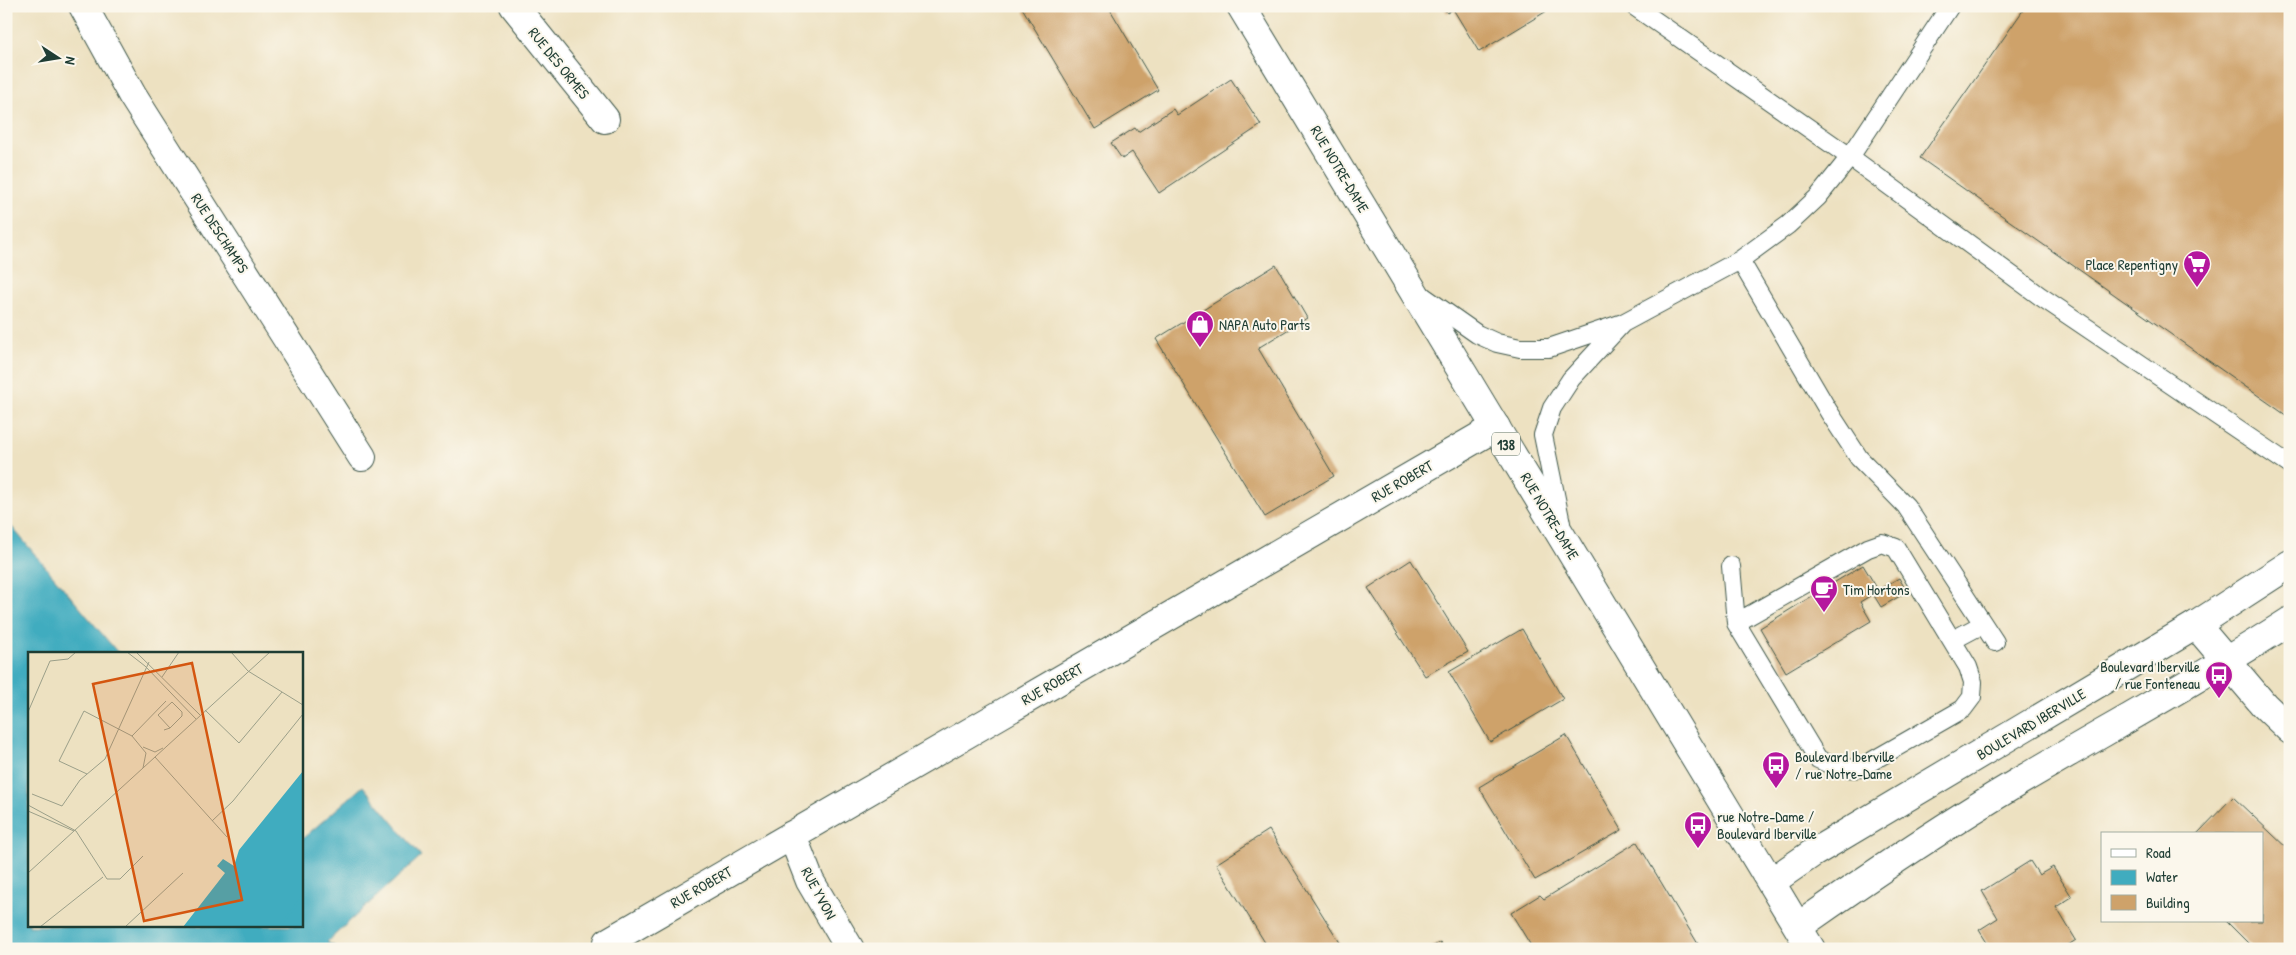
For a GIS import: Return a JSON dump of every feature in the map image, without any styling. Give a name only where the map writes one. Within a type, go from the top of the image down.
[{"type":"street","name":"RUE DESCHAMPS","points":[[83,6],[132,95],[362,457]]},
{"type":"street","name":"RUE DES ORMES","points":[[514,6],[605,119]]},
{"type":"street","name":"RUE NOTRE-DAME","points":[[1241,6],[1805,938]]},
{"type":"street","name":"RUE ROBERT","points":[[608,942],[1496,427]]},
{"type":"street","name":"BOULEVARD IBERVILLE","points":[[1771,882],[1813,853],[2196,625],[2290,564]]},
{"type":"street","points":[[1805,938],[1852,889],[2018,782],[2227,662],[2290,621]]},
{"type":"street","points":[[2196,625],[2227,662],[2290,730]]},
{"type":"street","name":"RUE YVON","points":[[792,835],[810,881],[850,949]]},
{"type":"lane","points":[[1634,6],[1850,157],[2040,296],[2290,465]]},
{"type":"lane","points":[[1411,288],[1477,334],[1497,343],[1520,348],[1549,348],[1623,323],[1740,260],[1788,226],[1802,213],[1818,197],[1850,157],[1903,74],[1950,6]]},
{"type":"lane","points":[[1740,260],[1829,412],[1859,458],[1906,506],[1995,642]]},
{"type":"lane","points":[[1564,540],[1543,436],[1552,408],[1571,379],[1623,323]]},
{"type":"lane","points":[[1731,566],[1736,623],[1818,759],[1834,767],[1860,768],[1963,709],[1972,697],[1972,682],[1968,667],[1953,640],[1896,548],[1882,543],[1868,548],[1736,623]]},
{"type":"lane","points":[[1953,640],[1983,624]]},
{"type":"water","points":[[6,520],[117,652],[28,652],[28,928],[302,928],[302,839],[363,786],[421,856],[327,942],[339,949],[6,949]]},
{"type":"building","points":[[1021,6],[1108,6],[1158,90],[1095,129]]},
{"type":"building","points":[[1443,6],[1555,6],[1479,52],[1453,9],[1447,13]]},
{"type":"building","name":"Place Repentigny","points":[[2026,6],[2290,6],[2290,418],[1920,158]]},
{"type":"building","points":[[1231,79],[1261,125],[1159,193],[1132,152],[1122,159],[1111,143],[1135,128],[1138,132],[1173,109],[1177,115]]},
{"type":"building","points":[[1276,265],[1307,318],[1258,348],[1334,476],[1265,517],[1156,339]]},
{"type":"building","points":[[1411,560],[1468,652],[1425,676],[1368,588]]},
{"type":"building","points":[[1863,565],[1878,590],[1899,578],[1907,592],[1881,607],[1873,594],[1860,602],[1871,621],[1786,672],[1760,628]]},
{"type":"building","points":[[1522,629],[1563,699],[1490,742],[1449,672]]},
{"type":"building","points":[[1566,735],[1622,830],[1535,880],[1479,787]]},
{"type":"building","points":[[2233,797],[2290,851],[2290,949],[2254,949],[2227,922],[2264,922],[2264,832],[2199,832]]},
{"type":"building","points":[[1269,830],[1344,949],[1269,949],[1216,864]]},
{"type":"building","points":[[1637,842],[1701,949],[1533,949],[1511,913],[1540,895],[1544,899]]},
{"type":"building","points":[[2030,861],[2039,875],[2053,867],[2072,897],[2056,907],[2076,940],[2062,949],[1991,949],[1979,930],[1998,918],[1982,891]]},
{"type":"building","points":[[1440,942],[1444,949],[1429,949]]},
{"type":"place","name":"Place Repentigny","points":[[2197,288]]},
{"type":"place","name":"NAPA Auto Parts","points":[[1200,348]]},
{"type":"place","name":"Tim Hortons","points":[[1824,613]]},
{"type":"place","name":"Boulevard Iberville / rue Fonteneau","points":[[2219,699]]},
{"type":"place","name":"Boulevard Iberville / rue Notre-Dame","points":[[1776,789]]},
{"type":"place","name":"rue Notre-Dame / Boulevard Iberville","points":[[1698,849]]}]
